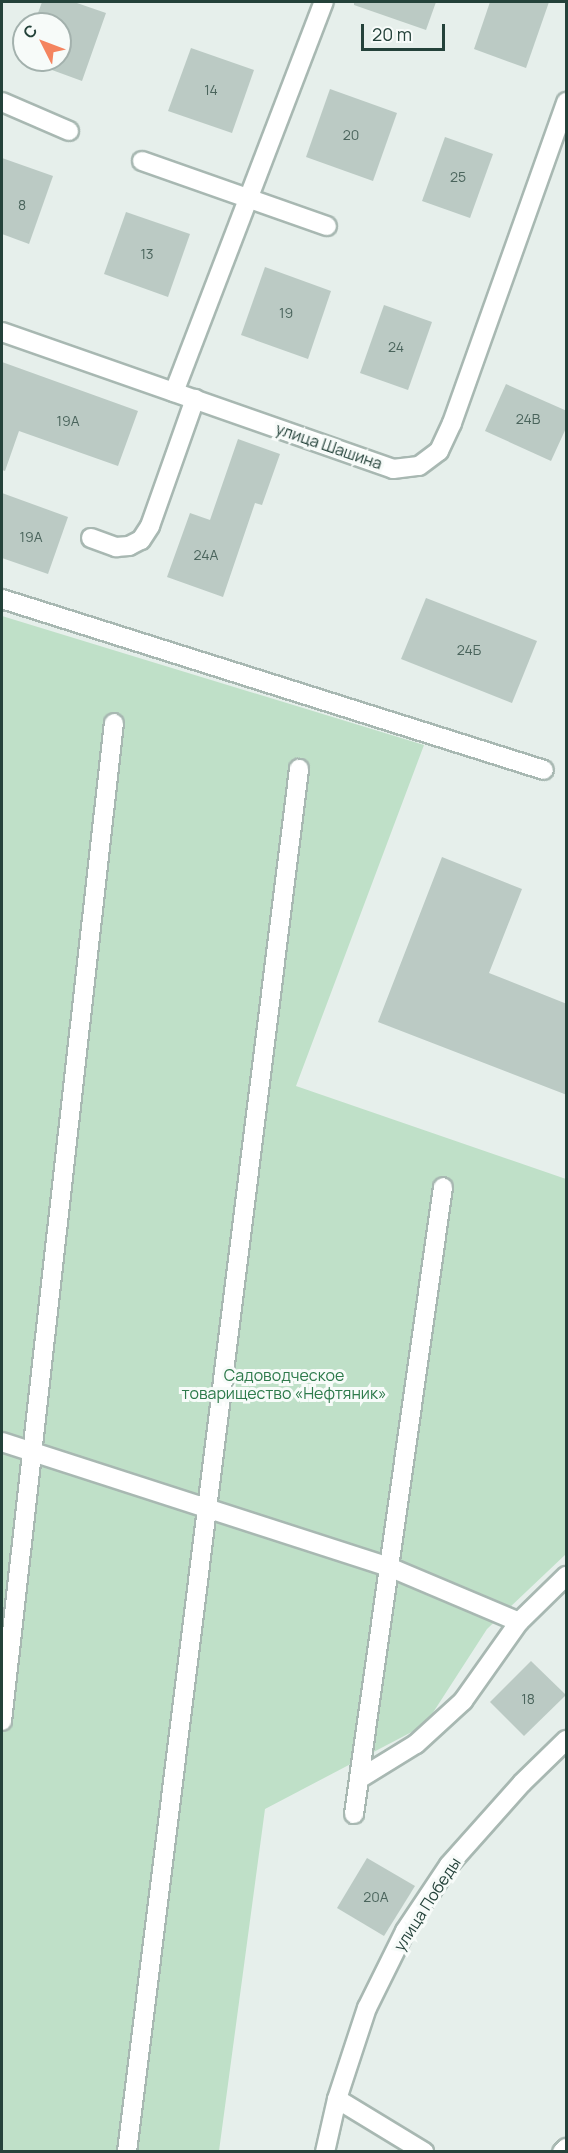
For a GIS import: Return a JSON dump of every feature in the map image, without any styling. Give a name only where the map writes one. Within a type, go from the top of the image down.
[{"type":"street","points":[[174,392],[324,2]]},
{"type":"street","points":[[2,102],[69,131]]},
{"type":"street","name":"улица Шашина","points":[[2,332],[393,469],[419,466],[439,451],[452,423],[567,102]]},
{"type":"street","points":[[142,161],[327,226]]},
{"type":"street","points":[[91,538],[116,547],[129,546],[141,540],[150,526],[195,399]]},
{"type":"street","points":[[2,599],[544,770]]},
{"type":"street","points":[[2,1721],[114,723]]},
{"type":"street","points":[[128,2151],[299,769]]},
{"type":"street","points":[[354,1814],[443,1187]]},
{"type":"street","points":[[2,1442],[389,1567],[519,1622]]},
{"type":"street","points":[[359,1779],[416,1744],[463,1701],[519,1622],[567,1576]]},
{"type":"street","name":"улица Победы","points":[[325,2151],[337,2099],[367,2008],[405,1931],[449,1865],[522,1783],[567,1740]]},
{"type":"street","points":[[337,2099],[424,2151]]},
{"type":"street","points":[[562,2151],[567,2148]]},
{"type":"green space","name":"Садоводческое товарищество «Нефтяник»","points":[[2,616],[424,745],[296,1086],[566,1179],[566,1554],[487,1629],[425,1725],[265,1809],[219,2151],[2,2151]]},
{"type":"building","points":[[42,2],[74,2],[106,13],[82,81],[58,72],[72,72],[72,12],[38,12]]},
{"type":"building","points":[[354,2],[436,2],[426,30],[354,5]]},
{"type":"building","points":[[490,2],[549,2],[526,68],[474,49]]},
{"type":"building","points":[[191,48],[254,70],[232,133],[168,111]]},
{"type":"building","points":[[330,89],[397,113],[373,181],[306,157]]},
{"type":"building","points":[[445,137],[493,154],[470,218],[422,201]]},
{"type":"building","points":[[2,158],[53,176],[29,244],[2,234]]},
{"type":"building","points":[[126,212],[190,234],[168,297],[104,274]]},
{"type":"building","points":[[265,267],[331,291],[308,359],[241,335]]},
{"type":"building","points":[[384,305],[432,322],[408,390],[360,373]]},
{"type":"building","points":[[2,362],[138,411],[118,466],[19,431],[5,471],[2,470]]},
{"type":"building","points":[[506,384],[567,411],[567,426],[551,461],[485,431]]},
{"type":"building","points":[[238,439],[280,454],[262,505],[255,503],[223,597],[167,577],[190,513],[210,520]]},
{"type":"building","points":[[2,493],[68,517],[48,574],[2,558]]},
{"type":"building","points":[[426,598],[537,641],[512,703],[401,659]]},
{"type":"building","points":[[442,857],[522,889],[489,973],[567,1004],[567,1095],[378,1022]]},
{"type":"building","points":[[531,1661],[566,1695],[524,1736],[490,1702]]},
{"type":"building","points":[[367,1858],[415,1886],[384,1936],[337,1908]]}]
